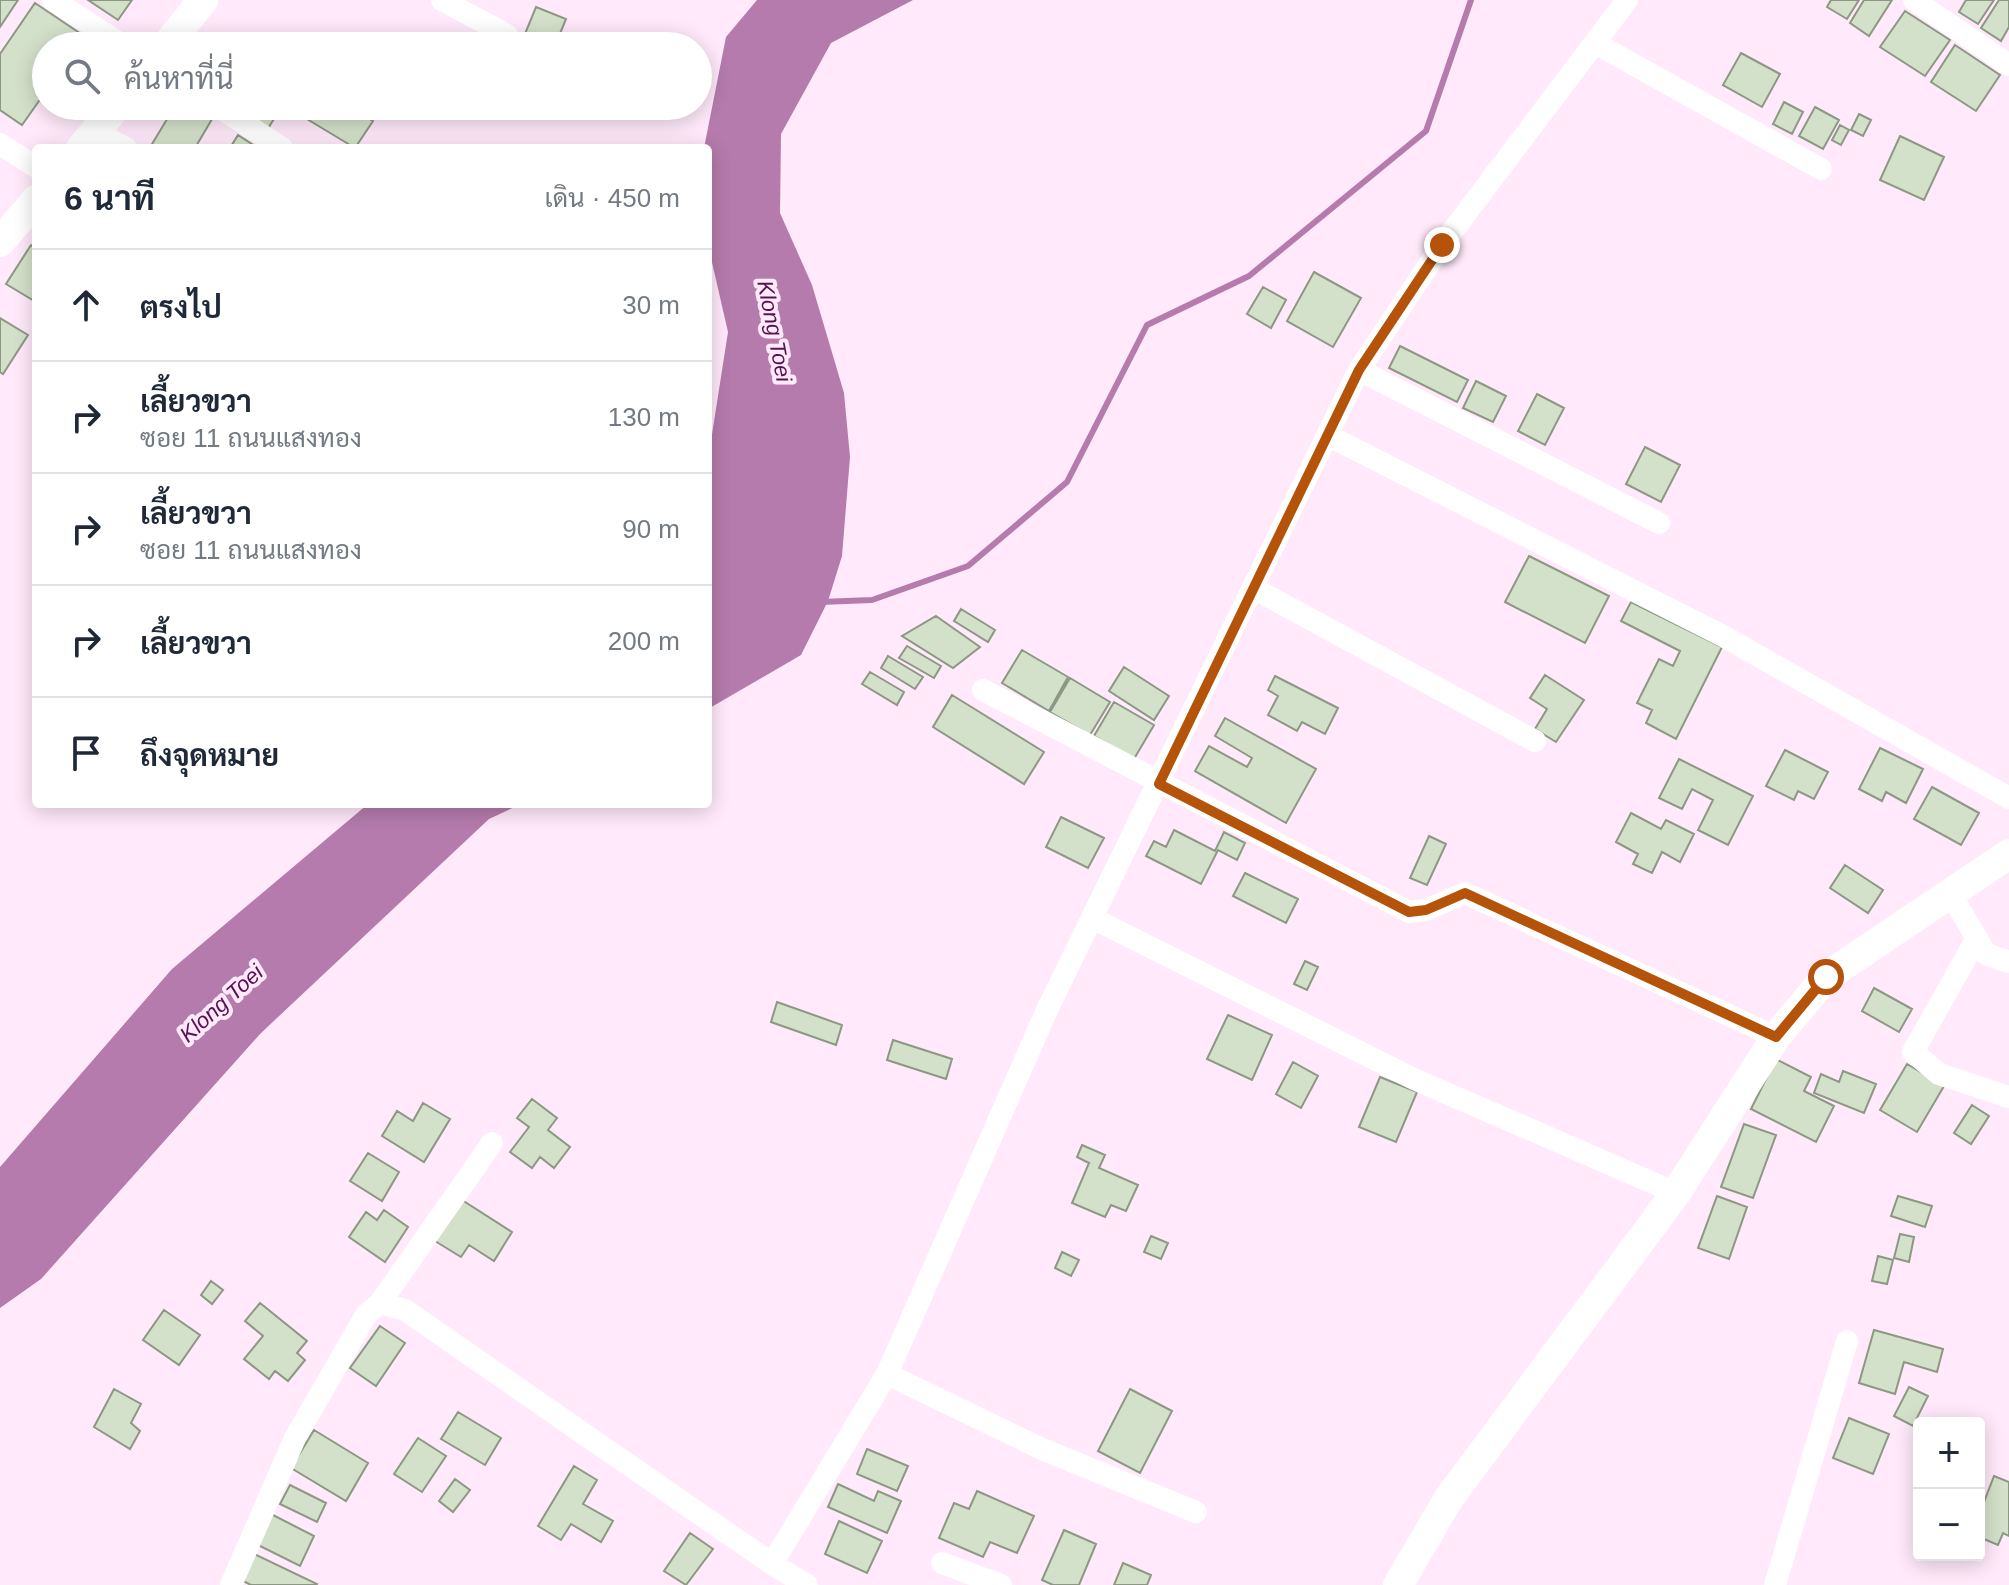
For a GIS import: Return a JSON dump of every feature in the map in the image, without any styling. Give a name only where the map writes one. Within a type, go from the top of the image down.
[{"type":"street","points":[[53,0],[102,32]]},
{"type":"street","points":[[177,32],[203,0]]},
{"type":"street","points":[[442,0],[501,32]]},
{"type":"street","points":[[772,1564],[887,1374],[1047,1010],[1359,370],[1442,245],[1627,0]]},
{"type":"street","points":[[1914,0],[2009,65]]},
{"type":"street","points":[[1595,43],[1821,169]]},
{"type":"street","points":[[88,140],[105,120]]},
{"type":"street","points":[[239,120],[276,144]]},
{"type":"street","points":[[0,144],[32,164]]},
{"type":"street","points":[[0,242],[32,205]]},
{"type":"street","points":[[1359,370],[1659,523]]},
{"type":"street","points":[[1327,435],[1723,636],[2009,798]]},
{"type":"street","points":[[1253,588],[1535,741]]},
{"type":"street","points":[[983,690],[1409,912],[1426,910],[1465,893],[1776,1037]]},
{"type":"street","points":[[1398,1585],[1449,1498],[1676,1193],[1776,1037],[1826,977],[2009,854]]},
{"type":"street","points":[[1950,893],[1986,954],[2009,962]]},
{"type":"street","points":[[1092,918],[1414,1079],[1676,1193]]},
{"type":"street","points":[[1977,938],[1913,1052],[1939,1074],[2009,1097]]},
{"type":"street","points":[[231,1585],[295,1438],[366,1315],[380,1303],[492,1143]]},
{"type":"street","points":[[380,1303],[405,1310],[772,1564],[807,1585]]},
{"type":"street","points":[[1775,1585],[1847,1341]]},
{"type":"street","points":[[887,1374],[1042,1449],[1196,1512]]},
{"type":"street","points":[[942,1563],[997,1584]]},
{"type":"water","name":"Klong Toei","points":[[757,0],[913,0],[831,43],[781,134],[780,213],[812,285],[844,393],[850,457],[842,556],[828,601],[801,655],[712,707],[712,434],[728,332],[712,262],[712,144],[705,144],[712,120],[726,37]]},
{"type":"water","name":"Klong Toei","points":[[363,808],[512,808],[489,819],[261,1033],[41,1279],[0,1308],[0,1167],[172,969]]},
{"type":"building","points":[[0,0],[18,0],[0,27]]},
{"type":"building","points":[[88,0],[132,0],[118,20]]},
{"type":"building","points":[[1831,0],[1859,0],[1847,19],[1827,7]]},
{"type":"building","points":[[1864,0],[1892,0],[1869,36],[1850,23]]},
{"type":"building","points":[[1966,0],[1994,0],[1978,24],[1959,12]]},
{"type":"building","points":[[1999,0],[2009,0],[2009,27],[2001,41],[1981,28]]},
{"type":"building","points":[[35,3],[78,32],[32,32],[32,111],[22,125],[0,110],[0,54]]},
{"type":"building","points":[[536,7],[566,19],[561,32],[526,32]]},
{"type":"building","points":[[1905,11],[1950,40],[1925,76],[1880,47]]},
{"type":"building","points":[[1955,45],[2000,75],[1976,111],[1931,82]]},
{"type":"building","points":[[1741,53],[1780,74],[1762,107],[1723,85]]},
{"type":"building","points":[[1784,102],[1803,112],[1792,134],[1773,124]]},
{"type":"building","points":[[1815,107],[1839,120],[1823,149],[1799,136]]},
{"type":"building","points":[[1859,114],[1871,120],[1863,136],[1851,130]]},
{"type":"building","points":[[167,120],[211,120],[197,144],[152,144]]},
{"type":"building","points":[[252,120],[273,120],[267,130]]},
{"type":"building","points":[[309,120],[373,121],[358,144],[348,144]]},
{"type":"building","points":[[1840,125],[1849,130],[1841,145],[1832,140]]},
{"type":"building","points":[[238,135],[252,144],[232,144]]},
{"type":"building","points":[[1900,136],[1944,157],[1924,200],[1880,180]]},
{"type":"building","points":[[31,245],[32,246],[32,300],[6,284]]},
{"type":"building","points":[[1314,272],[1361,298],[1333,347],[1287,321]]},
{"type":"building","points":[[1263,287],[1286,300],[1271,328],[1247,314]]},
{"type":"building","points":[[0,318],[28,335],[3,374],[0,372]]},
{"type":"building","points":[[1400,346],[1468,380],[1457,402],[1389,368]]},
{"type":"building","points":[[1476,381],[1506,396],[1493,422],[1463,408]]},
{"type":"building","points":[[1537,394],[1564,408],[1545,445],[1518,431]]},
{"type":"building","points":[[1645,447],[1680,465],[1661,502],[1626,484]]},
{"type":"building","points":[[1529,556],[1609,596],[1585,643],[1505,602]]},
{"type":"building","points":[[1631,602],[1722,647],[1676,739],[1646,723],[1652,710],[1637,703],[1659,659],[1673,666],[1680,651],[1621,621]]},
{"type":"building","points":[[961,609],[995,630],[988,642],[954,621]]},
{"type":"building","points":[[936,616],[980,647],[953,668],[902,636]]},
{"type":"building","points":[[907,646],[941,666],[934,678],[899,658]]},
{"type":"building","points":[[1022,650],[1068,677],[1049,711],[1002,683]]},
{"type":"building","points":[[888,656],[923,677],[915,689],[881,668]]},
{"type":"building","points":[[1124,667],[1169,696],[1154,720],[1109,691]]},
{"type":"building","points":[[870,672],[904,692],[897,705],[862,684]]},
{"type":"building","points":[[1545,675],[1584,700],[1556,742],[1535,729],[1547,709],[1530,698]]},
{"type":"building","points":[[1275,676],[1338,708],[1325,734],[1302,722],[1297,731],[1268,715],[1278,696],[1268,690]]},
{"type":"building","points":[[1070,678],[1110,702],[1090,735],[1050,712]]},
{"type":"building","points":[[952,695],[1044,752],[1024,784],[933,727]]},
{"type":"building","points":[[1114,702],[1154,725],[1134,759],[1094,736]]},
{"type":"building","points":[[1225,718],[1316,769],[1286,823],[1195,771],[1209,746],[1247,767],[1252,758],[1215,736]]},
{"type":"building","points":[[1880,748],[1923,769],[1906,803],[1886,792],[1882,801],[1859,789]]},
{"type":"building","points":[[1785,750],[1828,772],[1814,799],[1798,791],[1794,800],[1766,786]]},
{"type":"building","points":[[1679,759],[1753,796],[1728,845],[1698,830],[1713,800],[1692,789],[1682,809],[1659,798]]},
{"type":"building","points":[[1932,787],[1979,813],[1961,845],[1914,819]]},
{"type":"building","points":[[1631,813],[1661,829],[1666,820],[1694,834],[1680,862],[1662,852],[1652,873],[1633,864],[1638,854],[1616,842]]},
{"type":"building","points":[[1061,817],[1104,838],[1088,868],[1046,847]]},
{"type":"building","points":[[1174,830],[1215,851],[1224,832],[1245,843],[1237,860],[1218,850],[1201,884],[1146,856],[1154,841],[1166,847]]},
{"type":"building","points":[[1429,836],[1446,844],[1427,885],[1410,878]]},
{"type":"building","points":[[1845,865],[1883,890],[1868,913],[1830,888]]},
{"type":"building","points":[[1245,873],[1298,899],[1286,923],[1233,896]]},
{"type":"building","points":[[1305,961],[1318,967],[1307,990],[1294,984]]},
{"type":"building","points":[[1874,988],[1912,1009],[1899,1032],[1862,1011]]},
{"type":"building","points":[[777,1002],[842,1025],[836,1045],[771,1022]]},
{"type":"building","points":[[1228,1015],[1272,1035],[1252,1080],[1207,1059]]},
{"type":"building","points":[[893,1040],[952,1059],[946,1079],[887,1060]]},
{"type":"building","points":[[1776,1059],[1811,1077],[1804,1091],[1834,1106],[1816,1142],[1751,1109]]},
{"type":"building","points":[[1293,1062],[1318,1076],[1301,1108],[1276,1094]]},
{"type":"building","points":[[1907,1064],[1944,1086],[1917,1132],[1880,1110]]},
{"type":"building","points":[[1843,1071],[1876,1084],[1864,1113],[1814,1093],[1821,1074],[1839,1082]]},
{"type":"building","points":[[1380,1077],[1417,1092],[1396,1142],[1359,1127]]},
{"type":"building","points":[[532,1099],[557,1118],[548,1130],[570,1147],[554,1168],[540,1157],[532,1168],[510,1152],[529,1127],[517,1118]]},
{"type":"building","points":[[423,1103],[450,1119],[424,1162],[382,1136],[397,1111],[413,1121]]},
{"type":"building","points":[[1972,1105],[1989,1116],[1971,1144],[1954,1133]]},
{"type":"building","points":[[1744,1124],[1776,1135],[1753,1198],[1721,1187]]},
{"type":"building","points":[[1082,1145],[1105,1155],[1099,1168],[1138,1185],[1126,1211],[1111,1205],[1105,1217],[1072,1203],[1089,1163],[1077,1157]]},
{"type":"building","points":[[368,1153],[399,1172],[382,1201],[350,1181]]},
{"type":"building","points":[[1717,1196],[1747,1207],[1729,1259],[1698,1248]]},
{"type":"building","points":[[1898,1196],[1932,1206],[1925,1227],[1891,1216]]},
{"type":"building","points":[[462,1200],[512,1232],[494,1261],[469,1245],[461,1257],[435,1241]]},
{"type":"building","points":[[384,1210],[408,1227],[385,1262],[349,1237],[366,1212],[377,1220]]},
{"type":"building","points":[[1900,1234],[1914,1237],[1909,1262],[1894,1258]]},
{"type":"building","points":[[1151,1236],[1168,1243],[1161,1259],[1144,1252]]},
{"type":"building","points":[[1062,1252],[1079,1260],[1071,1276],[1055,1268]]},
{"type":"building","points":[[1878,1256],[1893,1260],[1887,1284],[1872,1281]]},
{"type":"building","points":[[211,1281],[223,1290],[212,1304],[201,1295]]},
{"type":"building","points":[[260,1303],[307,1341],[297,1353],[305,1360],[288,1381],[275,1371],[269,1379],[244,1359],[263,1336],[245,1321]]},
{"type":"building","points":[[164,1310],[200,1335],[179,1365],[143,1340]]},
{"type":"building","points":[[380,1326],[405,1343],[376,1386],[350,1368]]},
{"type":"building","points":[[1874,1330],[1943,1349],[1937,1372],[1904,1362],[1895,1394],[1859,1383]]},
{"type":"building","points":[[1909,1387],[1928,1396],[1918,1417],[1913,1417],[1913,1426],[1894,1416]]},
{"type":"building","points":[[114,1389],[141,1404],[131,1423],[140,1431],[130,1449],[94,1427]]},
{"type":"building","points":[[1130,1389],[1172,1411],[1140,1473],[1098,1451]]},
{"type":"building","points":[[458,1412],[501,1438],[485,1465],[441,1439]]},
{"type":"building","points":[[1849,1418],[1889,1434],[1873,1474],[1833,1458]]},
{"type":"building","points":[[314,1430],[368,1463],[346,1501],[291,1468]]},
{"type":"building","points":[[418,1438],[446,1456],[422,1492],[394,1474]]},
{"type":"building","points":[[867,1449],[908,1466],[897,1491],[857,1474]]},
{"type":"building","points":[[574,1466],[597,1480],[583,1504],[613,1521],[601,1542],[571,1524],[561,1540],[538,1526]]},
{"type":"building","points":[[1994,1476],[2009,1482],[2009,1536],[2003,1533],[1998,1545],[1985,1540],[1985,1499]]},
{"type":"building","points":[[455,1479],[470,1490],[453,1512],[439,1501]]},
{"type":"building","points":[[838,1484],[874,1501],[878,1491],[901,1501],[887,1533],[828,1507]]},
{"type":"building","points":[[290,1485],[326,1503],[317,1522],[280,1504]]},
{"type":"building","points":[[977,1491],[1034,1516],[1017,1553],[990,1542],[983,1557],[939,1538],[954,1503],[969,1509]]},
{"type":"building","points":[[269,1513],[314,1536],[300,1566],[256,1544]]},
{"type":"building","points":[[839,1521],[882,1541],[867,1573],[825,1554]]},
{"type":"building","points":[[1064,1530],[1096,1544],[1079,1585],[1053,1585],[1042,1580]]},
{"type":"building","points":[[690,1533],[713,1549],[686,1585],[664,1571]]},
{"type":"building","points":[[254,1554],[317,1584],[251,1585],[241,1580]]},
{"type":"building","points":[[1123,1563],[1151,1575],[1147,1585],[1114,1585]]},
{"type":"waterway","points":[[820,602],[872,600],[968,566],[1067,482],[1147,325],[1249,276],[1426,131],[1471,0]]},
{"type":"route","points":[[1442,245],[1359,370],[1159,784],[1409,912],[1426,910],[1465,893],[1776,1037],[1826,977]]}]
